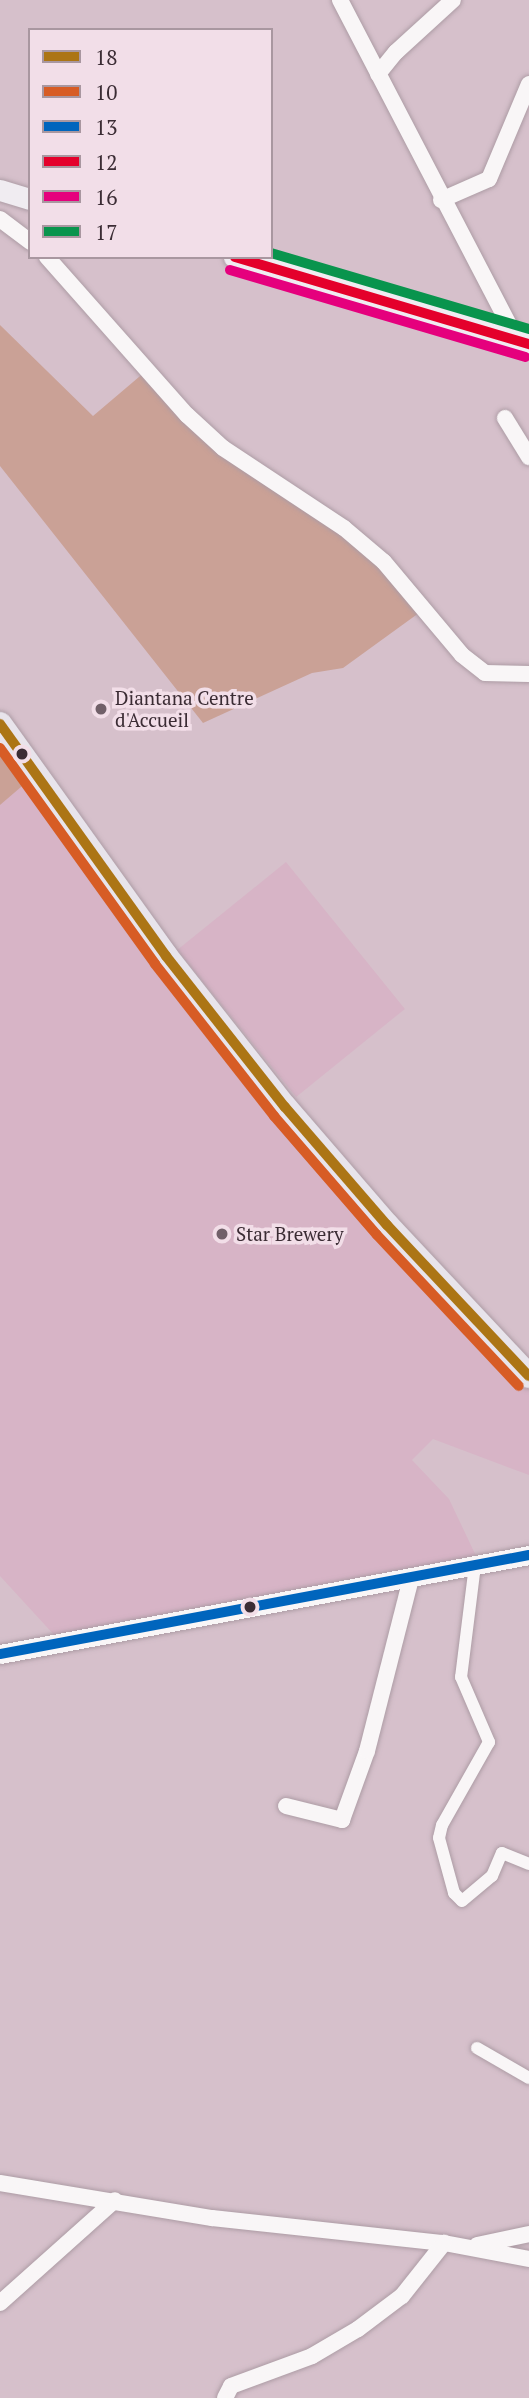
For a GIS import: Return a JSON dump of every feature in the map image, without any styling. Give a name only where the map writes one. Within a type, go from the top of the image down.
[{"type":"main road","points":[[0,190],[28,198]]},
{"type":"main road","points":[[241,259],[523,342]]},
{"type":"main road","points":[[0,724],[166,956],[285,1107],[387,1225],[529,1376]]},
{"type":"street","points":[[340,0],[441,200],[523,342]]},
{"type":"street","points":[[378,75],[396,52],[453,0]]},
{"type":"street","points":[[441,200],[489,178],[529,84]]},
{"type":"street","points":[[0,219],[28,240]]},
{"type":"street","points":[[49,259],[187,415],[223,448],[344,528],[384,562],[461,655],[485,673],[529,674]]},
{"type":"street","points":[[505,418],[529,457]]},
{"type":"street","points":[[0,1654],[529,1555]]},
{"type":"street","points":[[475,1564],[461,1678],[489,1742],[442,1825],[439,1838],[454,1893],[462,1901],[492,1877],[502,1853],[529,1864]]},
{"type":"street","points":[[286,1806],[342,1820],[367,1751],[411,1579]]},
{"type":"street","points":[[477,2048],[529,2078]]},
{"type":"street","points":[[0,2183],[212,2218],[444,2243],[529,2259]]},
{"type":"street","points":[[0,2303],[115,2200]]},
{"type":"street","points":[[468,2247],[529,2234]]},
{"type":"street","points":[[225,2398],[231,2386],[312,2357],[358,2329],[402,2296],[444,2243]]},
{"type":"shaded area","points":[[0,325],[93,416],[146,371],[187,415],[344,528],[423,610],[343,668],[312,673],[203,723],[0,466]]},
{"type":"shaded area","points":[[0,739],[28,781],[0,805]]},
{"type":"shaded area","points":[[0,741],[158,969],[331,1173],[529,1385],[529,1475],[433,1439],[412,1460],[449,1499],[477,1558],[56,1637],[0,1576]]},
{"type":"shaded area","points":[[286,862],[405,1009],[296,1097],[177,950]]},
{"type":"transit line","name":"17","points":[[273,254],[529,329]]},
{"type":"transit line","name":"12","points":[[242,259],[529,344]]},
{"type":"transit line","name":"16","points":[[230,270],[525,357]]},
{"type":"transit line","name":"18","points":[[0,724],[166,956],[285,1107],[387,1225],[529,1376]]},
{"type":"transit line","name":"10","points":[[0,748],[155,964],[274,1116],[377,1235],[519,1386]]},
{"type":"transit line","name":"13","points":[[0,1654],[529,1555]]},
{"type":"place","name":"Diantana Centre d'Accueil","points":[[101,709]]},
{"type":"place","name":"Star Brewery","points":[[222,1234]]}]
